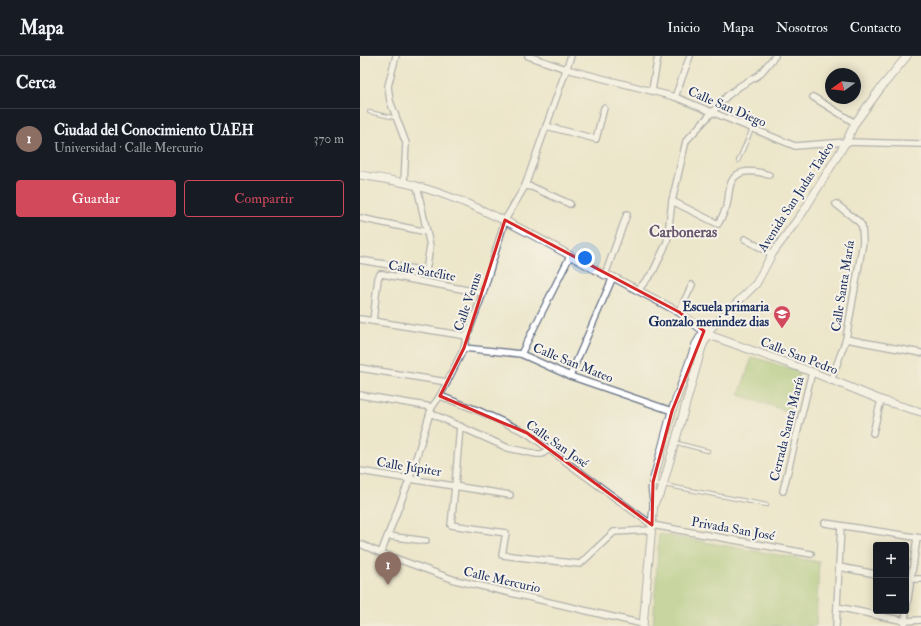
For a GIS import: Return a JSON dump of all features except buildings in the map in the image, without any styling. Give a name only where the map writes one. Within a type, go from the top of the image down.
[{"type":"street","points":[[396,56],[388,86],[390,101],[406,143],[404,183]]},
{"type":"street","name":"Calle San Diego","points":[[528,56],[566,69],[675,97],[795,146],[846,142],[921,144]]},
{"type":"street","name":"Calle Venus","points":[[381,553],[410,478],[431,410],[440,396],[464,348],[483,293],[505,220],[525,186],[571,56]]},
{"type":"street","points":[[652,90],[658,56]]},
{"type":"street","points":[[675,97],[690,56]]},
{"type":"street","points":[[638,290],[653,272],[667,242],[672,201],[686,141],[712,112],[736,89],[759,75],[775,56]]},
{"type":"street","name":"Avenida San Judas Tadeo","points":[[706,333],[756,284],[772,254],[803,212],[846,142],[855,123],[880,89],[908,56]]},
{"type":"street","points":[[813,97],[855,123]]},
{"type":"street","points":[[546,126],[596,139],[604,108]]},
{"type":"street","points":[[672,201],[718,224],[727,207],[731,182],[736,176],[742,172],[752,170],[769,174]]},
{"type":"street","name":"Calle San Pedro","points":[[360,175],[417,186],[472,205],[505,220],[605,275],[613,277],[679,312],[706,333],[812,372],[881,400],[921,412]]},
{"type":"street","points":[[360,260],[426,271],[430,246],[417,186]]},
{"type":"street","points":[[525,186],[532,187],[570,204]]},
{"type":"street","name":"Calle Santa María","points":[[831,381],[846,339],[863,242],[862,226],[836,204]]},
{"type":"street","points":[[605,275],[627,214]]},
{"type":"street","points":[[360,218],[427,232]]},
{"type":"street","points":[[745,239],[772,254]]},
{"type":"street","points":[[521,354],[570,256]]},
{"type":"street","name":"Calle Satélite","points":[[373,321],[380,274],[483,293]]},
{"type":"street","points":[[570,376],[613,277]]},
{"type":"street","points":[[679,312],[692,285]]},
{"type":"street","points":[[360,319],[467,336]]},
{"type":"street","points":[[643,625],[654,503],[652,489],[653,482],[672,411],[696,344],[706,333]]},
{"type":"street","points":[[654,503],[661,492],[706,333]]},
{"type":"street","points":[[846,339],[921,353]]},
{"type":"street","name":"Calle San Mateo","points":[[464,348],[521,354],[570,376],[672,411]]},
{"type":"street","points":[[360,368],[447,382]]},
{"type":"street","name":"Cerrada Santa María","points":[[783,491],[812,372]]},
{"type":"street","points":[[360,395],[431,410],[460,426],[508,448],[537,454],[542,454],[548,450]]},
{"type":"street","name":"Calle San José","points":[[440,396],[477,410],[526,433],[651,528]]},
{"type":"street","points":[[873,433],[881,400]]},
{"type":"street","points":[[460,426],[451,525],[506,533],[502,555],[580,564],[614,532],[651,528]]},
{"type":"street","name":"Calle Júpiter","points":[[360,471],[510,495]]},
{"type":"street","points":[[825,523],[919,538],[909,578]]},
{"type":"street","points":[[836,626],[841,526]]},
{"type":"street","name":"Privada San José","points":[[651,528],[811,554]]},
{"type":"street","points":[[388,536],[426,541]]},
{"type":"street","name":"Calle Mercurio","points":[[360,544],[455,580],[643,625]]},
{"type":"street","points":[[839,567],[873,573]]},
{"type":"street","points":[[909,580],[921,579]]},
{"type":"street","points":[[837,607],[905,623],[921,620]]},
{"type":"lane","points":[[369,112],[397,118]]},
{"type":"lane","points":[[738,161],[752,129]]},
{"type":"lane","points":[[674,442],[708,451]]},
{"type":"lane","points":[[653,482],[767,505]]},
{"type":"highlighted area","points":[[505,220],[679,312],[704,331],[672,411],[653,482],[652,525],[527,433],[440,396],[464,348]]},
{"type":"green space","points":[[752,357],[800,371],[789,412],[739,395]]},
{"type":"green space","points":[[659,534],[819,562],[816,626],[653,626]]},
{"type":"place","name":"Escuela primaria Gonzalo menindez dias","points":[[782,329]]},
{"type":"place","name":"Ciudad del Conocimiento UAEH","points":[[388,585]]},
{"type":"district","name":"Carboneras","points":[[683,232]]}]
